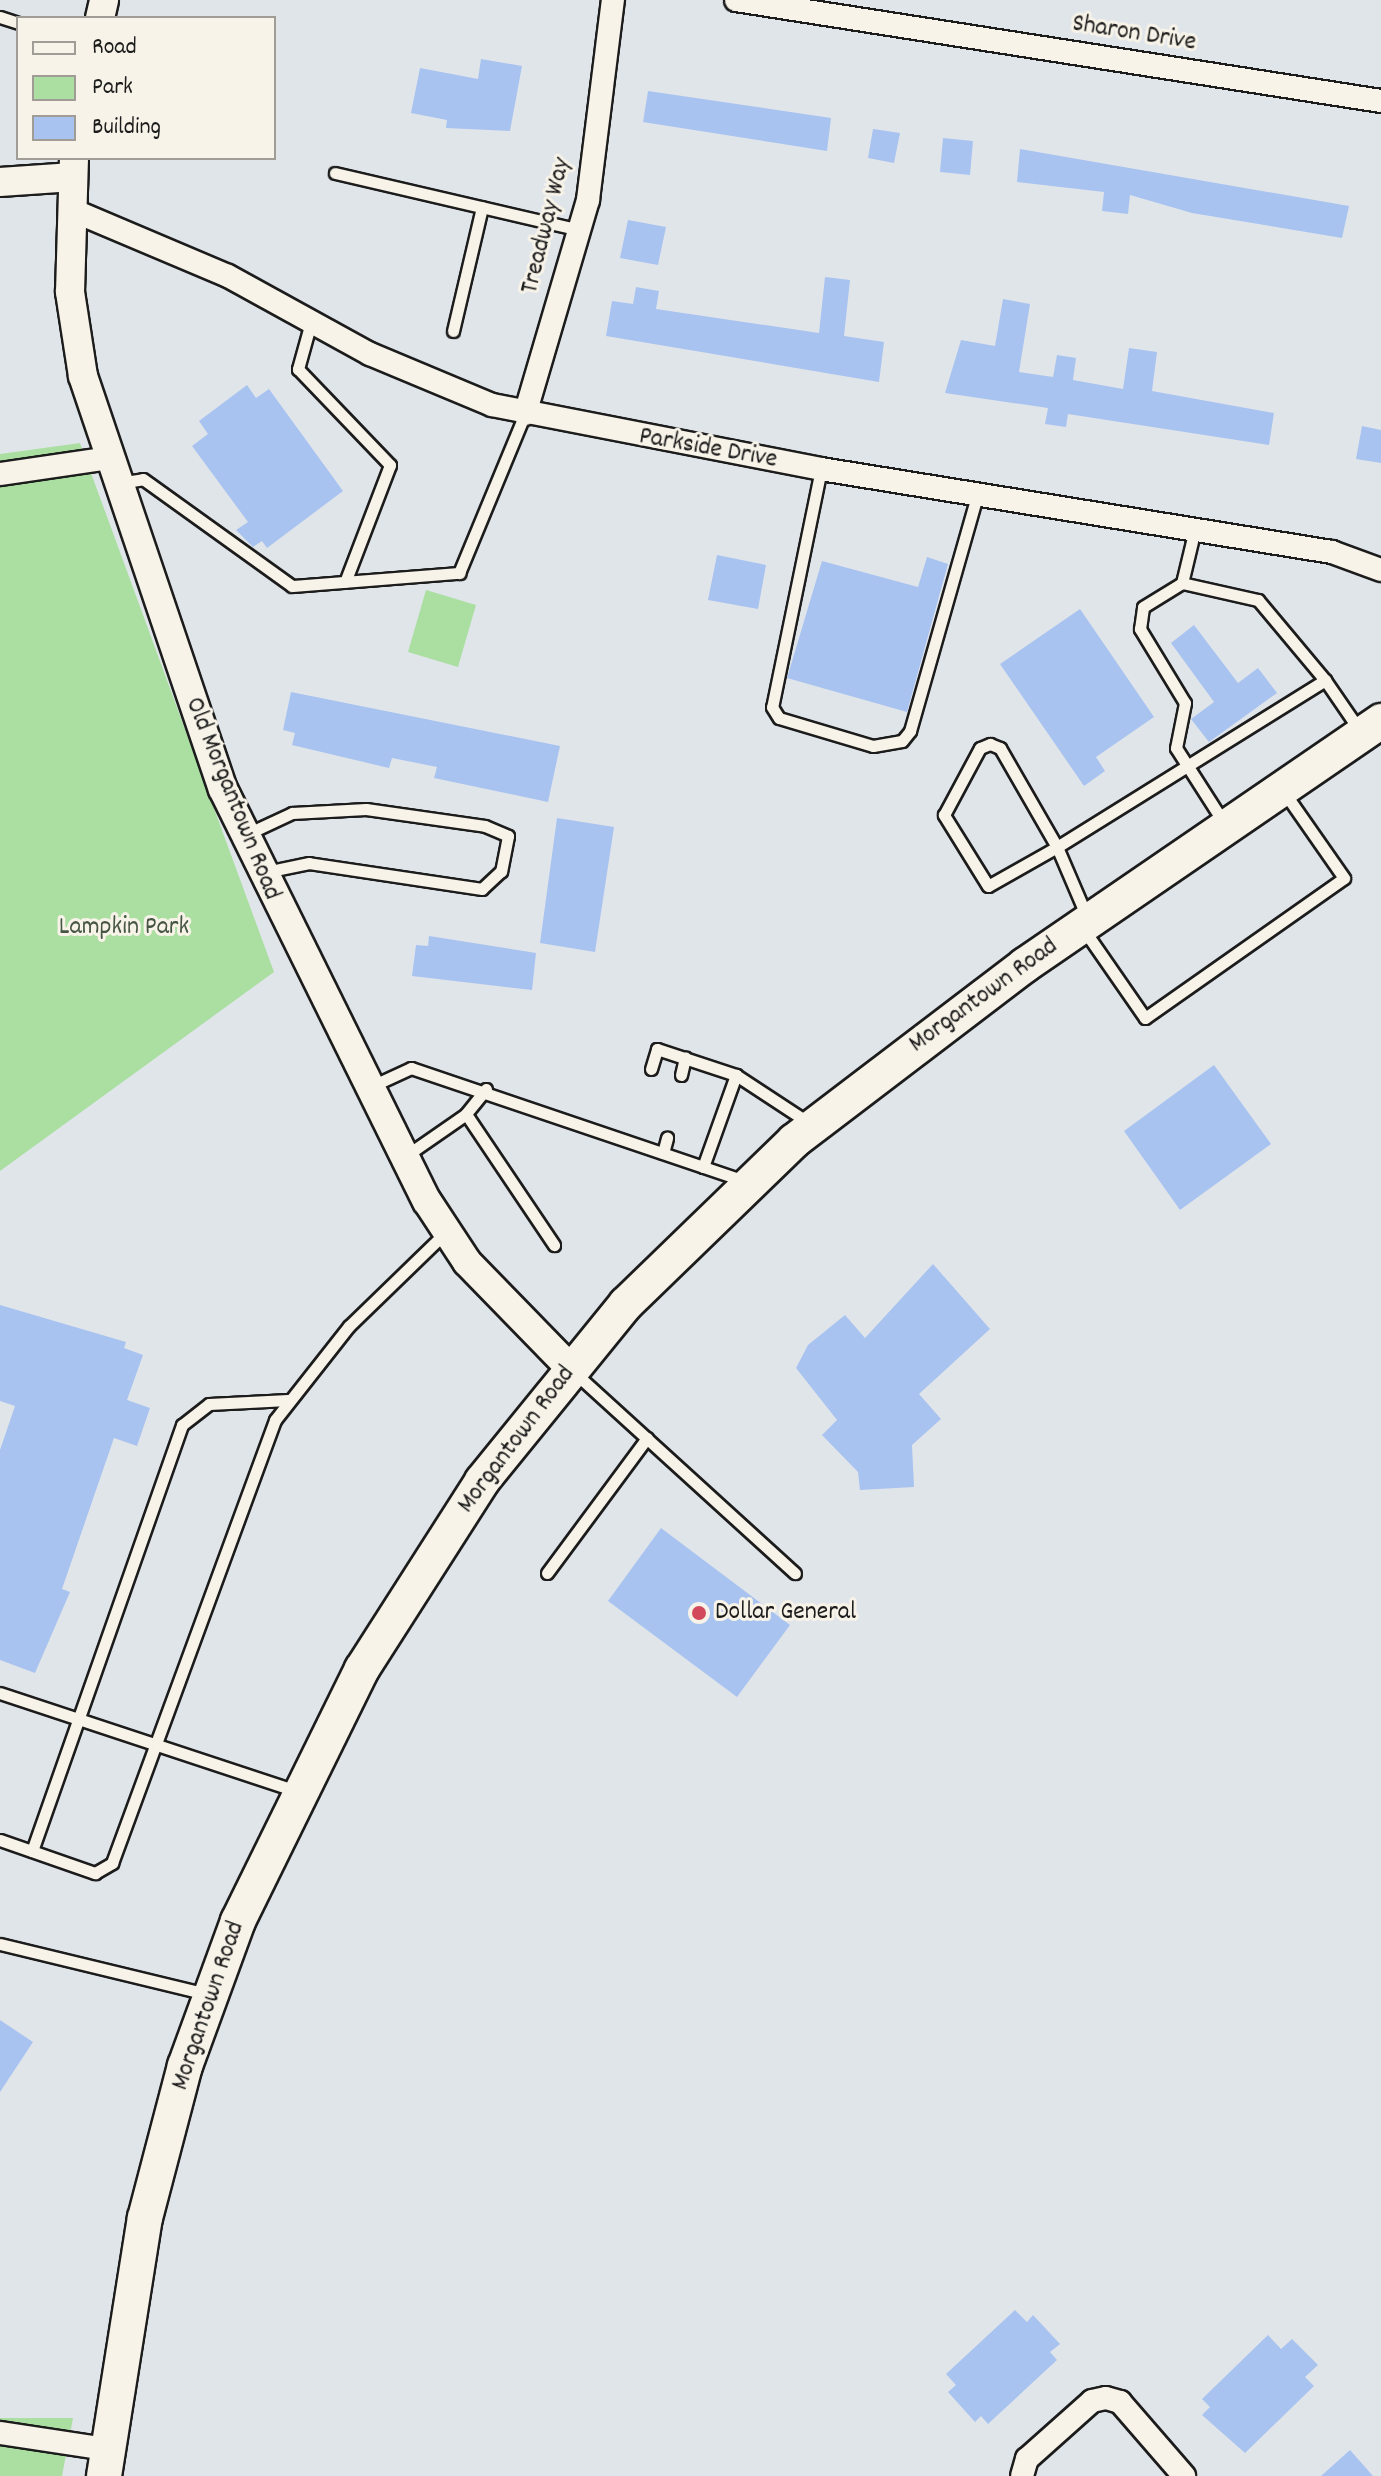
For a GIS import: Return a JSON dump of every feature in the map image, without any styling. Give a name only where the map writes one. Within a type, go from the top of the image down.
[{"type":"main road","name":"Morgantown Road","points":[[105,2462],[145,2218],[211,1996],[297,1791],[416,1581],[570,1368],[749,1183],[812,1126],[1085,924],[1372,728]]},
{"type":"street","name":"Treadway Way","points":[[525,414],[579,230],[613,0]]},
{"type":"street","name":"Sharon Drive","points":[[736,0],[1381,101]]},
{"type":"street","points":[[0,182],[74,167]]},
{"type":"street","name":"Old Morgantown Road","points":[[74,167],[75,339],[114,470],[243,836],[367,1088],[446,1233],[570,1368]]},
{"type":"street","name":"Parkside Drive","points":[[72,210],[228,276],[311,322],[450,391],[525,414],[821,469],[1195,527],[1332,552],[1381,570]]},
{"type":"street","points":[[0,474],[114,470]]},
{"type":"street","points":[[1022,2476],[1027,2459],[1092,2401],[1106,2398],[1120,2402],[1184,2476]]},
{"type":"street","points":[[0,2433],[105,2462]]},
{"type":"lane","points":[[335,173],[579,230]]},
{"type":"lane","points":[[453,331],[482,207]]},
{"type":"lane","points":[[311,322],[298,369],[390,465],[345,582]]},
{"type":"lane","points":[[114,470],[143,479],[292,586],[459,573],[525,414]]},
{"type":"lane","points":[[821,469],[772,707],[779,718],[873,746],[902,741],[910,731],[978,493]]},
{"type":"lane","points":[[1195,527],[1182,583],[1138,618],[1185,703],[1174,738],[1187,765],[1227,827]]},
{"type":"lane","points":[[1182,583],[1258,600],[1325,680],[1372,728]]},
{"type":"lane","points":[[1282,789],[1344,878],[1145,1018],[1085,924],[1057,847],[1000,748],[980,748],[944,815],[982,881],[996,883],[1057,847],[1325,680]]},
{"type":"lane","points":[[243,836],[292,813],[366,809],[485,826],[508,836],[501,871],[482,889],[309,863],[260,873]]},
{"type":"lane","points":[[651,1069],[657,1049],[736,1075],[812,1126]]},
{"type":"lane","points":[[681,1075],[685,1057]]},
{"type":"lane","points":[[367,1088],[411,1068],[486,1089],[632,1144],[749,1183]]},
{"type":"lane","points":[[703,1167],[736,1075]]},
{"type":"lane","points":[[403,1158],[466,1114],[486,1089]]},
{"type":"lane","points":[[466,1114],[554,1245]]},
{"type":"lane","points":[[632,1144],[636,1131]]},
{"type":"lane","points":[[663,1153],[667,1138]]},
{"type":"lane","points":[[0,1840],[106,1870],[263,1448],[288,1400],[349,1326],[446,1233]]},
{"type":"lane","points":[[570,1368],[795,1573]]},
{"type":"lane","points":[[32,1851],[182,1425],[209,1404],[288,1400]]},
{"type":"lane","points":[[547,1573],[647,1438]]},
{"type":"lane","points":[[0,1693],[156,1740],[297,1791]]},
{"type":"lane","points":[[0,1944],[211,1996]]},
{"type":"green space","name":"Lampkin Park","points":[[80,443],[274,972],[0,1171],[0,454]]},
{"type":"green space","points":[[426,590],[476,605],[458,667],[408,652]]},
{"type":"green space","points":[[0,2418],[73,2418],[62,2476],[0,2476]]},
{"type":"building","points":[[481,59],[522,66],[510,131],[446,128],[447,120],[411,113],[420,68],[478,79]]},
{"type":"building","points":[[648,91],[831,118],[827,151],[643,122]]},
{"type":"building","points":[[873,129],[900,133],[894,163],[868,158]]},
{"type":"building","points":[[943,138],[973,141],[970,175],[940,172]]},
{"type":"building","points":[[1020,149],[1349,206],[1342,238],[1192,213],[1130,195],[1128,214],[1102,211],[1104,192],[1017,182]]},
{"type":"building","points":[[628,220],[666,227],[658,265],[620,258]]},
{"type":"building","points":[[825,277],[850,280],[844,336],[884,342],[879,382],[606,336],[612,301],[633,304],[636,287],[659,291],[656,309],[819,333]]},
{"type":"building","points":[[1003,299],[1030,304],[1019,372],[1053,377],[1057,355],[1076,358],[1073,380],[1123,389],[1129,348],[1157,352],[1152,391],[1274,413],[1269,445],[1068,414],[1066,427],[1045,424],[1048,408],[945,393],[961,340],[995,346]]},
{"type":"building","points":[[247,385],[256,398],[269,389],[343,491],[267,548],[262,541],[253,547],[236,530],[248,522],[192,446],[208,434],[199,421]]},
{"type":"building","points":[[1362,426],[1381,430],[1381,463],[1356,459]]},
{"type":"building","points":[[717,555],[766,565],[758,609],[708,600]]},
{"type":"building","points":[[927,557],[948,564],[907,712],[787,678],[822,561],[918,587]]},
{"type":"building","points":[[1080,609],[1154,717],[1096,757],[1105,771],[1084,786],[1000,664]]},
{"type":"building","points":[[1194,625],[1238,683],[1258,668],[1277,693],[1209,742],[1191,719],[1214,702],[1171,643]]},
{"type":"building","points":[[291,692],[560,746],[548,802],[434,778],[437,767],[392,758],[389,768],[292,745],[295,733],[283,730]]},
{"type":"building","points":[[557,818],[614,827],[595,952],[540,943]]},
{"type":"building","points":[[429,936],[536,953],[532,990],[412,976],[416,945],[428,946]]},
{"type":"building","points":[[1214,1065],[1271,1144],[1180,1210],[1124,1131]]},
{"type":"building","points":[[933,1264],[990,1329],[919,1394],[941,1419],[912,1445],[914,1487],[860,1490],[858,1472],[822,1435],[837,1420],[796,1368],[808,1345],[845,1315],[865,1338]]},
{"type":"building","points":[[0,1305],[126,1342],[124,1348],[143,1355],[127,1400],[150,1408],[137,1446],[114,1438],[62,1589],[70,1592],[35,1673],[0,1660],[0,1450],[15,1406],[0,1401]]},
{"type":"building","name":"Dollar General","points":[[661,1528],[790,1625],[737,1697],[608,1601]]},
{"type":"building","points":[[0,2020],[33,2042],[0,2092]]},
{"type":"building","points":[[1015,2310],[1027,2322],[1033,2315],[1060,2344],[1050,2352],[1057,2360],[988,2424],[981,2416],[975,2422],[948,2392],[956,2385],[946,2374]]},
{"type":"building","points":[[1268,2335],[1281,2349],[1292,2339],[1318,2365],[1305,2377],[1314,2386],[1245,2453],[1202,2415],[1210,2407],[1202,2399]]},
{"type":"building","points":[[1350,2450],[1373,2476],[1321,2476]]},
{"type":"place","name":"Dollar General","points":[[699,1613]]}]
